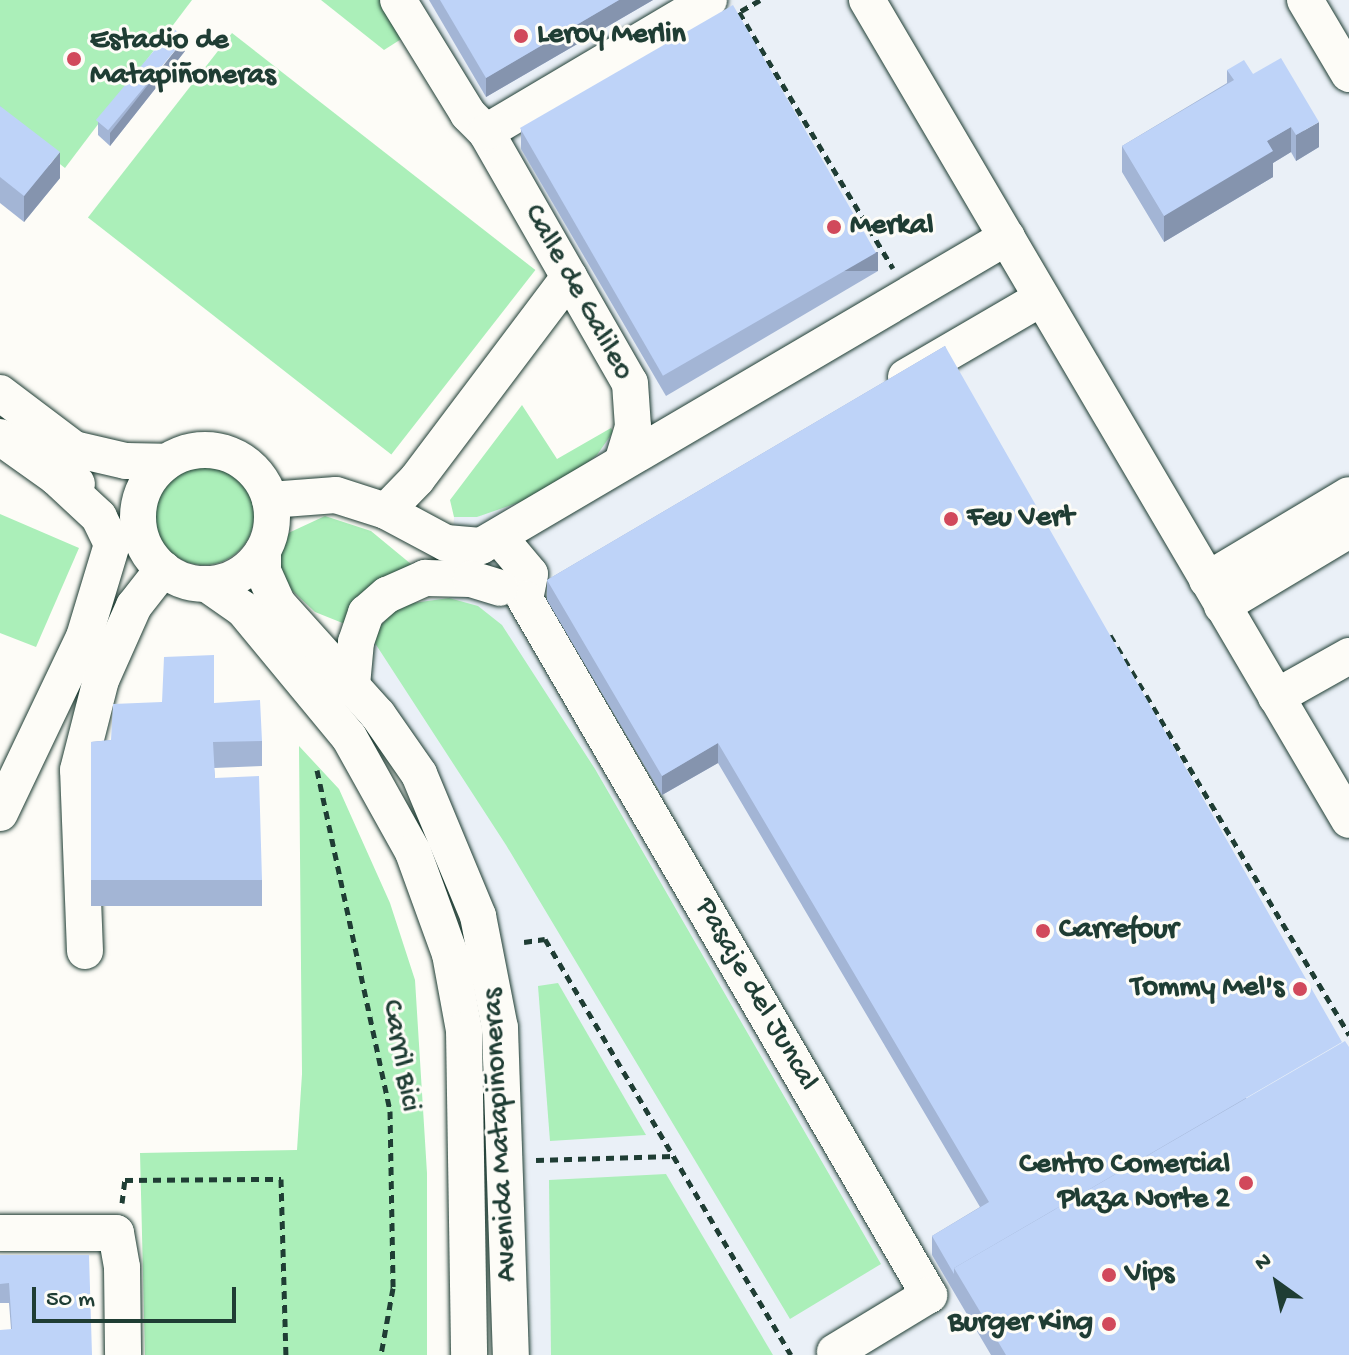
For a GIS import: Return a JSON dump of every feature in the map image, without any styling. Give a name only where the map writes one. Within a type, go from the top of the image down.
[{"type":"street","name":"Calle de Galileo","points":[[398,0],[468,114],[486,132],[630,383],[633,427],[622,462]]},
{"type":"street","name":"Calle de Galileo","points":[[423,0],[482,100],[486,132]]},
{"type":"street","points":[[486,132],[709,0]]},
{"type":"street","points":[[867,0],[1349,820]]},
{"type":"street","points":[[1305,0],[1349,74]]},
{"type":"street","points":[[165,462],[143,489],[137,524],[146,549],[163,569],[176,578],[207,584],[230,579],[267,528],[336,495],[386,511],[446,543],[490,541],[1007,237]]},
{"type":"street","points":[[386,511],[417,479],[569,277]]},
{"type":"street","points":[[876,394],[1042,298]]},
{"type":"street","points":[[0,393],[74,449],[126,461],[165,462],[206,449],[228,453],[254,472],[267,528]]},
{"type":"street","points":[[0,437],[56,477],[99,517],[112,544],[84,637],[0,813]]},
{"type":"street","points":[[56,477],[97,491],[137,524]]},
{"type":"street","points":[[1214,593],[1349,495]]},
{"type":"street","name":"Avenida Matapiñoneras","points":[[267,528],[263,571],[278,604],[352,685],[419,774],[447,831],[494,975],[508,1162],[511,1355]]},
{"type":"street","points":[[1214,593],[1349,530]]},
{"type":"street","points":[[490,541],[480,560],[513,594]]},
{"type":"street","points":[[85,951],[78,770],[101,680],[134,606],[163,569]]},
{"type":"street","points":[[352,685],[356,642],[366,613],[387,595],[425,578],[471,579],[513,594],[564,576]]},
{"type":"street","name":"Avenida Matapiñoneras","points":[[207,584],[243,609],[349,737],[413,852],[450,954],[464,1030],[469,1355]]},
{"type":"street","name":"Pasaje del Juncal","points":[[513,594],[929,1295],[835,1352]]},
{"type":"street","points":[[1276,697],[1349,656]]},
{"type":"street","points":[[0,1233],[116,1233],[122,1267],[123,1355]]},
{"type":"path","points":[[760,0],[739,12],[909,294]]},
{"type":"path","points":[[1104,626],[1349,1035]]},
{"type":"path","name":"Carril Bici","points":[[317,770],[390,1111],[393,1288],[381,1355]]},
{"type":"path","points":[[524,942],[545,939],[791,1355]]},
{"type":"path","points":[[536,1160],[673,1156]]},
{"type":"path","points":[[116,1233],[125,1180],[281,1179],[286,1355]]},
{"type":"shaded area","points":[[384,0],[1349,0],[1349,1355],[511,1355],[508,1162],[447,831],[352,685],[371,637],[426,599],[449,598],[454,517],[477,517],[597,455],[618,423],[617,385]]},
{"type":"green space","name":"Estadio de Matapiñoneras","points":[[0,0],[192,0],[65,168],[0,118]]},
{"type":"green space","points":[[321,0],[384,0],[406,36],[384,50]]},
{"type":"green space","points":[[232,33],[535,270],[391,454],[88,217]]},
{"type":"green space","points":[[522,405],[557,459],[611,428],[613,432],[597,455],[572,475],[523,501],[477,517],[454,517],[450,500]]},
{"type":"green space","points":[[204,465],[232,473],[246,487],[254,515],[246,543],[232,557],[204,565],[176,557],[162,543],[154,515],[162,487],[176,473]]},
{"type":"green space","points":[[0,514],[79,548],[36,647],[0,633]]},
{"type":"green space","points":[[325,516],[371,531],[417,569],[350,626],[315,612],[283,582],[277,568],[278,544],[284,535]]},
{"type":"green space","points":[[449,598],[478,606],[502,625],[595,769],[881,1264],[790,1319],[506,845],[371,637],[399,605]]},
{"type":"green space","points":[[299,746],[339,789],[390,903],[415,980],[427,1173],[427,1355],[145,1355],[140,1153],[297,1150],[302,1074]]},
{"type":"green space","points":[[558,983],[646,1135],[550,1141],[538,986]]},
{"type":"green space","points":[[666,1174],[773,1355],[551,1355],[549,1180]]},
{"type":"building","name":"Leroy Merlin","points":[[440,0],[619,0],[486,78]]},
{"type":"building","points":[[733,5],[876,253],[663,376],[520,128]]},
{"type":"building","points":[[173,28],[185,38],[108,130],[96,120]]},
{"type":"building","points":[[1281,58],[1319,122],[1296,135],[1291,127],[1267,141],[1273,151],[1164,216],[1122,146],[1234,80],[1227,70],[1244,60],[1253,74]]},
{"type":"building","points":[[0,106],[60,152],[24,196],[0,177]]},
{"type":"building","name":"Carrefour","points":[[945,346],[1342,1042],[954,1268],[954,1274],[932,1236],[989,1202],[718,743],[662,776],[547,580]]},
{"type":"building","points":[[214,655],[214,703],[260,700],[262,741],[213,742],[215,778],[259,776],[262,880],[91,880],[91,742],[111,740],[113,704],[162,702],[164,657]]},
{"type":"building","name":"Centro Comercial Plaza Norte 2","points":[[1345,1041],[1349,1047],[1349,1355],[1006,1355],[954,1268]]},
{"type":"building","points":[[0,1255],[89,1255],[92,1355],[0,1355],[0,1330],[12,1329],[9,1283],[0,1284]]},
{"type":"place","name":"Leroy Merlin","points":[[521,36]]},
{"type":"place","name":"Estadio de Matapiñoneras","points":[[74,59]]},
{"type":"place","name":"Merkal","points":[[834,227]]},
{"type":"place","name":"Feu Vert","points":[[951,519]]},
{"type":"place","name":"Carrefour","points":[[1043,931]]},
{"type":"place","name":"Tommy Mel's","points":[[1300,989]]},
{"type":"place","name":"Centro Comercial Plaza Norte 2","points":[[1246,1183]]},
{"type":"place","name":"Vips","points":[[1109,1275]]},
{"type":"place","name":"Burger King","points":[[1109,1324]]}]
